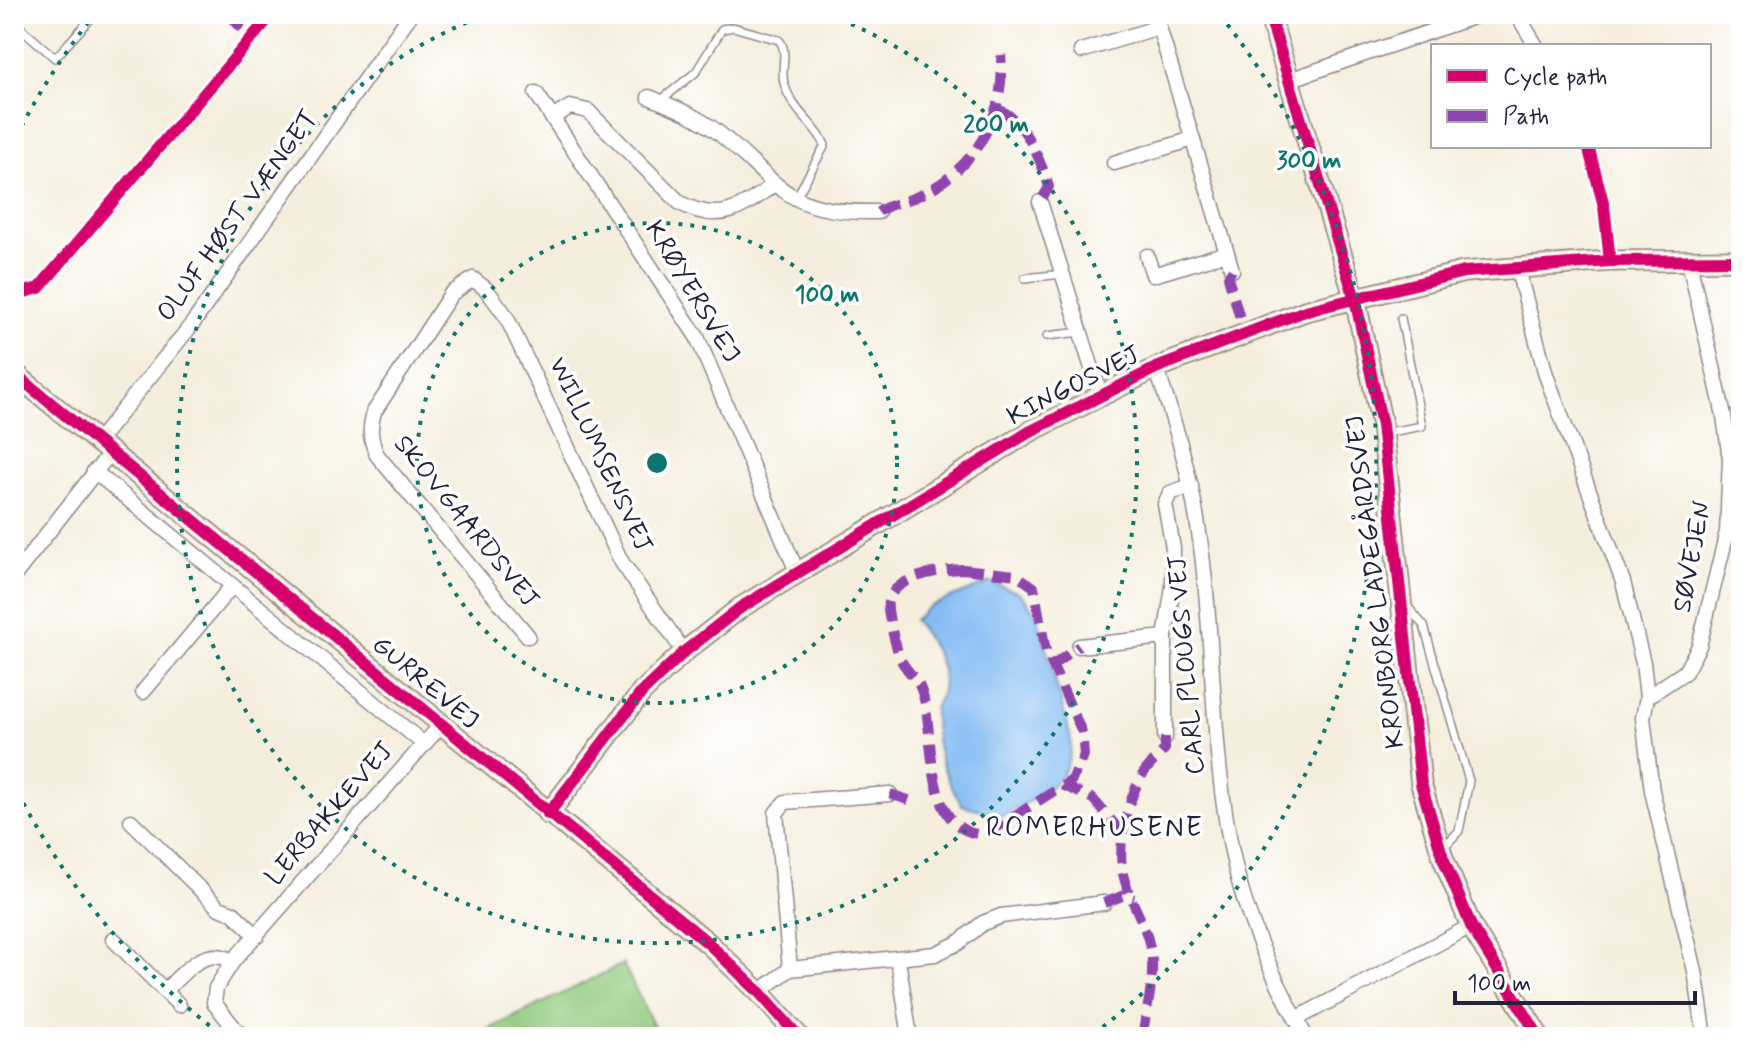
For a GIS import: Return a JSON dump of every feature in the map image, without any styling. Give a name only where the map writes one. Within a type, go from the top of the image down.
[{"type":"street","name":"OLUF HØST VÆNGET","points":[[14,576],[94,471],[103,448],[411,14]]},
{"type":"street","name":"KRONBORG LADEGÅRDSVEJ","points":[[1269,14],[1355,299],[1383,433],[1421,784],[1440,851],[1471,926],[1539,1037]]},
{"type":"street","points":[[1289,80],[1482,14]]},
{"type":"street","points":[[1517,14],[1535,44]]},
{"type":"street","points":[[1081,51],[1157,20],[1232,270]]},
{"type":"street","name":"KRØYERSVEJ","points":[[536,93],[697,337],[798,574]]},
{"type":"street","points":[[654,99],[687,113],[719,133],[773,185],[796,198],[843,212],[878,212]]},
{"type":"street","points":[[552,118],[570,107],[588,111],[680,203],[699,213],[736,210],[773,185]]},
{"type":"street","points":[[1114,163],[1193,139]]},
{"type":"street","points":[[1040,202],[1100,394]]},
{"type":"street","points":[[1147,256],[1153,275],[1227,253]]},
{"type":"street","name":"KINGOSVEJ","points":[[548,814],[642,692],[684,652],[740,608],[1031,431],[1100,394],[1244,332],[1355,299],[1464,272],[1610,261],[1741,260]]},
{"type":"street","name":"SØVEJEN","points":[[1647,697],[1685,672],[1699,646],[1727,532],[1730,459],[1724,416],[1689,261]]},
{"type":"street","name":"SØVEJEN","points":[[1517,267],[1546,375],[1621,574],[1643,663],[1647,697],[1643,718],[1652,791],[1695,971],[1705,1037]]},
{"type":"street","name":"SKOVGAARDSVEJ","points":[[473,279],[451,294],[374,412],[369,426],[371,442],[377,455],[528,636]]},
{"type":"street","name":"WILLUMSENSVEJ","points":[[473,279],[486,289],[506,316],[621,561],[639,592],[684,652]]},
{"type":"street","name":"CARL PLOUGS VEJ","points":[[1156,368],[1191,486],[1199,528],[1223,800],[1236,870],[1268,964],[1306,1037]]},
{"type":"street","name":"GURREVEJ","points":[[14,373],[708,943],[759,992],[799,1037]]},
{"type":"street","name":"GURREVEJ","points":[[94,471],[323,663],[388,711],[424,744]]},
{"type":"street","name":"CARL PLOUGS VEJ","points":[[1165,737],[1165,637],[1173,587],[1173,548],[1165,504],[1170,493],[1191,486]]},
{"type":"street","points":[[143,692],[232,586]]},
{"type":"street","name":"CARL PLOUGS VEJ","points":[[1079,646],[1165,637]]},
{"type":"street","name":"LERBAKKEVEJ","points":[[242,1037],[214,1003],[216,988],[233,961],[441,725]]},
{"type":"street","points":[[790,969],[776,813],[785,802],[890,794]]},
{"type":"street","points":[[131,821],[219,908],[233,913],[257,936]]},
{"type":"street","points":[[759,992],[790,969],[935,954],[958,943],[983,923],[1001,916],[1104,903]]},
{"type":"street","points":[[1296,1019],[1471,926]]},
{"type":"street","points":[[113,939],[179,1005]]},
{"type":"street","points":[[165,991],[194,963],[208,956],[220,954],[233,961]]},
{"type":"street","points":[[898,960],[910,1037]]},
{"type":"lane","points":[[14,22],[55,58],[95,14]]},
{"type":"lane","points":[[654,99],[696,72],[722,29],[733,27],[779,40],[784,50],[783,81],[791,100],[825,145],[796,198]]},
{"type":"lane","points":[[1025,278],[1063,274]]},
{"type":"lane","points":[[1383,433],[1422,426],[1401,318]]},
{"type":"lane","points":[[1047,336],[1080,332]]},
{"type":"lane","points":[[1401,598],[1424,626],[1469,781],[1459,831],[1440,851]]},
{"type":"green space","points":[[623,964],[659,1037],[473,1037]]},
{"type":"water","points":[[990,582],[1020,593],[1037,615],[1070,734],[1067,764],[1061,776],[1042,793],[1003,816],[962,805],[950,782],[941,760],[934,724],[934,709],[943,684],[940,664],[932,645],[914,620],[930,606]]},
{"type":"marked path","points":[[229,14],[251,40]]},
{"type":"marked path","points":[[878,212],[938,185],[970,156],[992,120],[1001,78],[1001,55]]},
{"type":"marked path","points":[[996,109],[1015,120],[1036,153],[1049,187],[1040,202]]},
{"type":"marked path","points":[[1232,270],[1228,277],[1244,332]]},
{"type":"marked path","points":[[963,569],[1016,575],[1034,587],[1046,651],[1082,732],[1084,755],[1072,780],[992,830],[977,834],[959,826],[946,812],[938,793],[925,704],[920,687],[900,657],[888,607],[892,593],[909,580],[963,569]]},
{"type":"marked path","points":[[1052,666],[1079,646]]},
{"type":"marked path","points":[[1142,1037],[1151,981],[1151,951],[1126,885],[1121,851],[1131,799],[1143,773],[1165,749],[1165,737]]},
{"type":"marked path","points":[[1062,785],[1093,799],[1124,835]]},
{"type":"marked path","points":[[890,794],[914,802]]},
{"type":"marked path","points":[[1104,903],[1122,896],[1134,899]]},
{"type":"cycle path","points":[[14,295],[39,288],[272,14]]},
{"type":"cycle path","points":[[1269,14],[1355,299],[1382,425],[1421,784],[1443,858],[1471,926],[1539,1037]]},
{"type":"cycle path","points":[[1589,148],[1604,206],[1610,261]]},
{"type":"cycle path","points":[[548,814],[642,692],[684,652],[740,608],[1031,431],[1156,368],[1305,311],[1464,272],[1610,261],[1741,260]]},
{"type":"cycle path","points":[[14,373],[708,943],[759,992],[799,1037]]},
{"type":"district","name":"ROMERHUSENE","points":[[1095,828]]}]
